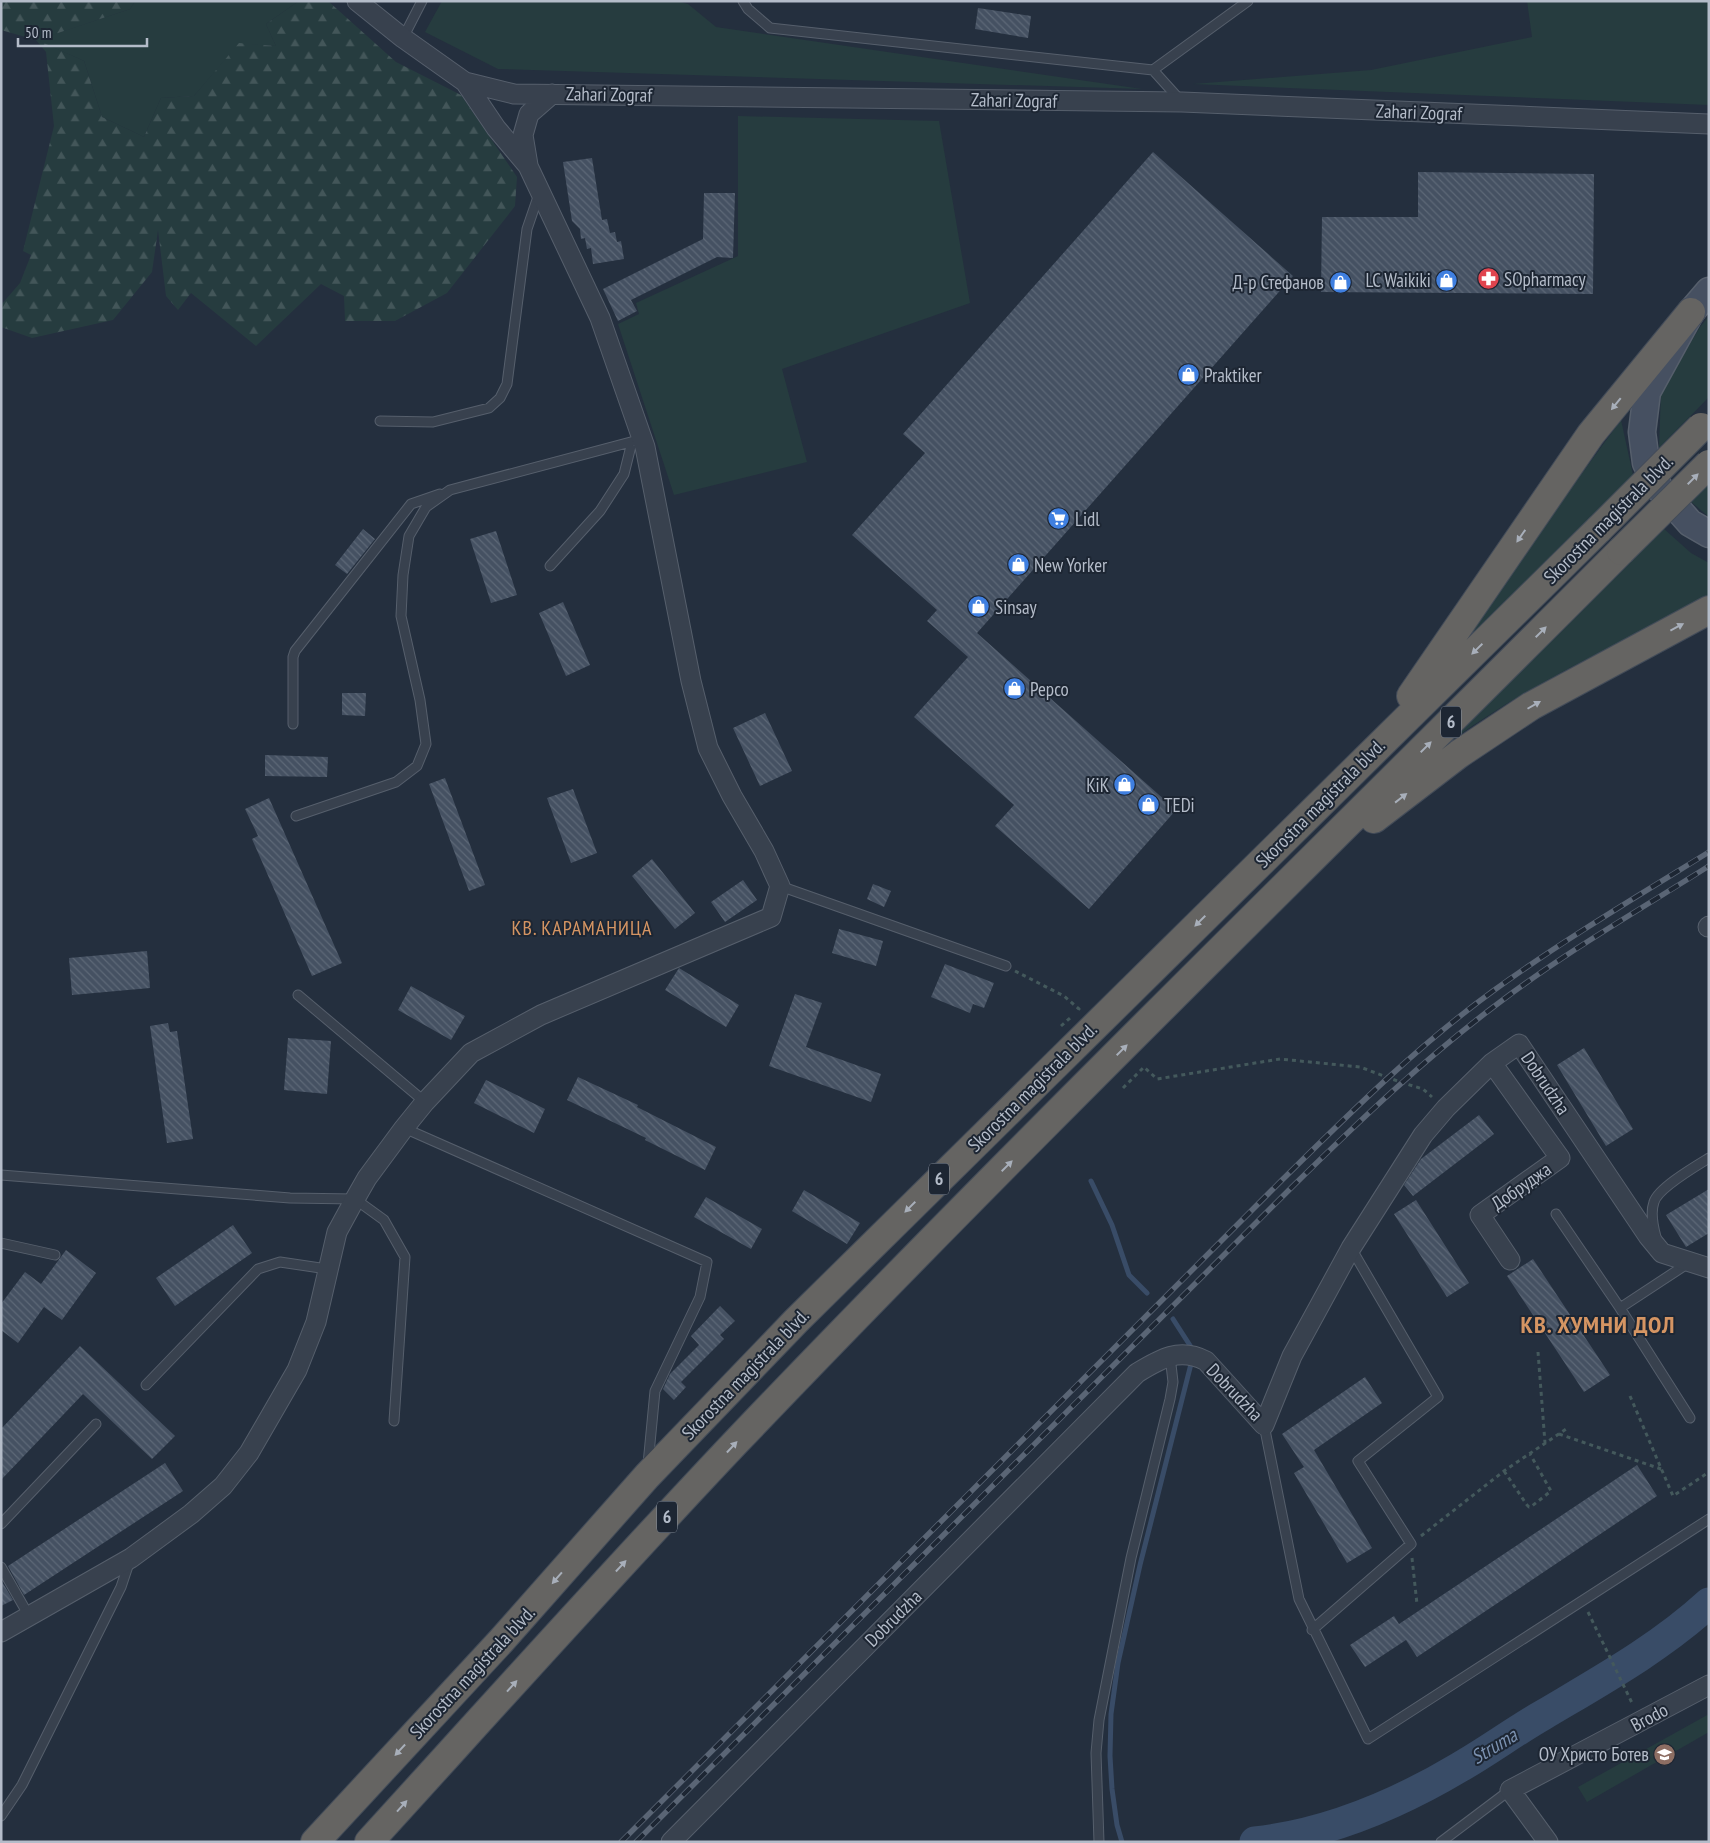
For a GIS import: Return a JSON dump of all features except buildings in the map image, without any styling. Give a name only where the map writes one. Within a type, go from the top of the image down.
[{"type":"highway","points":[[1373,751],[1591,434],[1691,312]]},
{"type":"highway","name":"Skorostna magistrala blvd.","points":[[315,1842],[501,1642],[647,1476],[796,1321],[1705,423]]},
{"type":"highway","name":"Skorostna magistrala blvd.","points":[[369,1842],[735,1444],[880,1293],[1709,464]]},
{"type":"highway","points":[[1279,892],[1459,754],[1523,711],[1709,610]]},
{"type":"main road","points":[[1709,290],[1691,312],[1647,392],[1642,432],[1646,462],[1660,489],[1690,523],[1709,534]]},
{"type":"street","name":"Zahari Zograf","points":[[357,1],[403,38],[465,82],[514,94],[1182,102],[1705,125]]},
{"type":"street","points":[[1,1632],[131,1558],[191,1514],[223,1486],[249,1454],[297,1370],[316,1322],[337,1232],[354,1199],[404,1128],[425,1102],[471,1053],[541,1015],[771,917],[780,886],[764,851],[732,796],[708,748],[691,681],[645,447],[637,441],[600,318],[528,166],[496,128],[465,82]]},
{"type":"street","points":[[528,166],[523,135],[529,114],[552,94]]},
{"type":"street","name":"Dobrudzha","points":[[671,1842],[1137,1373],[1159,1360],[1184,1356],[1206,1361],[1264,1425],[1292,1356],[1351,1248],[1423,1135],[1446,1108],[1492,1063],[1520,1044],[1648,1236],[1662,1253]]},
{"type":"street","name":"Добруджа","points":[[1492,1063],[1560,1158],[1480,1215],[1510,1260]]},
{"type":"street","points":[[1662,1253],[1709,1268]]},
{"type":"street","name":"Brodo","points":[[1510,1790],[1709,1686]]},
{"type":"street","points":[[1510,1790],[1548,1842]]},
{"type":"lane","points":[[403,38],[422,1]]},
{"type":"lane","points":[[743,1],[748,9],[770,28],[1153,70],[1182,102]]},
{"type":"lane","points":[[1153,70],[1248,1]]},
{"type":"lane","points":[[380,421],[433,422],[489,408],[500,398],[507,384],[527,229],[540,192]]},
{"type":"lane","points":[[293,724],[293,657],[295,651],[411,504],[450,490],[637,441]]},
{"type":"lane","points":[[550,566],[600,511],[624,474],[637,441]]},
{"type":"lane","points":[[296,816],[396,782],[417,766],[426,744],[420,700],[401,616],[403,574],[409,536],[426,507],[450,490]]},
{"type":"lane","points":[[780,886],[1006,966]]},
{"type":"lane","points":[[298,995],[425,1102]]},
{"type":"lane","points":[[404,1128],[707,1262],[700,1297],[655,1391],[647,1476]]},
{"type":"lane","points":[[1662,1253],[1652,1224],[1654,1201],[1672,1181],[1709,1158]]},
{"type":"lane","points":[[1,1175],[290,1198],[354,1199],[384,1220],[406,1258],[394,1422]]},
{"type":"lane","points":[[1556,1214],[1620,1308],[1690,1418]]},
{"type":"lane","points":[[1,1242],[55,1255]]},
{"type":"lane","points":[[1312,1630],[1411,1544],[1358,1461],[1438,1397],[1351,1248]]},
{"type":"lane","points":[[146,1385],[258,1269],[280,1262],[327,1269]]},
{"type":"lane","points":[[1620,1308],[1690,1262]]},
{"type":"lane","points":[[1099,1842],[1096,1753],[1099,1720],[1131,1558],[1170,1399],[1172,1382],[1184,1356]]},
{"type":"lane","points":[[1,1524],[96,1424]]},
{"type":"lane","points":[[1264,1425],[1299,1599],[1312,1630],[1368,1739],[1709,1519]]},
{"type":"lane","points":[[1,1816],[22,1785],[121,1587],[131,1558]]},
{"type":"lane","points":[[1,1567],[29,1616]]},
{"type":"lane","points":[[1441,1842],[1510,1790]]},
{"type":"path","points":[[1006,966],[1064,996],[1079,1009]]},
{"type":"path","points":[[1123,1088],[1144,1067],[1157,1079],[1280,1060],[1360,1066],[1423,1089],[1446,1108]]},
{"type":"path","points":[[1538,1352],[1546,1443]]},
{"type":"path","points":[[1630,1396],[1673,1496],[1709,1472]]},
{"type":"path","points":[[1417,1604],[1411,1544],[1504,1471],[1569,1427]]},
{"type":"path","points":[[1559,1434],[1661,1469]]},
{"type":"path","points":[[1504,1471],[1526,1506],[1532,1506],[1551,1491],[1530,1454]]},
{"type":"path","points":[[1582,1600],[1640,1722]]},
{"type":"green space","points":[[1,1],[135,1],[130,9],[37,40],[84,61],[102,117],[144,137],[161,98],[194,96],[239,43],[276,46],[266,24],[299,1],[328,1],[396,62],[461,95],[517,177],[515,206],[447,293],[395,321],[345,321],[344,296],[321,284],[256,346],[191,293],[178,310],[166,296],[158,230],[152,272],[113,320],[32,338],[1,327],[1,305],[20,283],[31,255],[23,251],[54,126],[46,52],[36,40],[1,30]]},
{"type":"green space","points":[[135,1],[299,1],[266,24],[276,46],[239,44],[194,96],[161,98],[144,137],[102,117],[84,61],[36,40],[130,9]]},
{"type":"green space","points":[[442,1],[677,1],[688,4],[716,27],[1142,89],[498,69],[425,32]]},
{"type":"green space","points":[[1527,1],[1709,1],[1709,105],[1193,84],[1371,70],[1532,37]]},
{"type":"green space","points":[[738,116],[939,121],[970,303],[782,369],[807,462],[674,495],[618,324],[639,314],[636,303],[738,256]]},
{"type":"green space","points":[[1709,316],[1709,397],[1659,448],[1661,392],[1700,327]]},
{"type":"green space","points":[[1621,420],[1633,475],[1435,674]]},
{"type":"green space","points":[[1709,480],[1709,517],[1689,500]]},
{"type":"green space","points":[[1663,528],[1691,553],[1709,563],[1709,600],[1540,684],[1479,722],[1430,757],[1426,755],[1631,560]]},
{"type":"green space","points":[[1709,1714],[1709,1732],[1587,1802],[1578,1787]]},
{"type":"waterway","points":[[1091,1181],[1112,1225],[1129,1275],[1147,1293]]},
{"type":"waterway","points":[[1173,1319],[1191,1347],[1191,1351]]},
{"type":"waterway","points":[[1122,1842],[1117,1825],[1110,1756],[1111,1714],[1118,1663],[1140,1565],[1192,1360]]},
{"type":"waterway","name":"Struma","points":[[1255,1842],[1282,1838],[1335,1825],[1387,1805],[1436,1781],[1629,1663],[1670,1635],[1709,1603]]},
{"type":"railway","points":[[621,1842],[1332,1130],[1410,1058],[1465,1012],[1519,973],[1709,852]]},
{"type":"railway","points":[[636,1842],[1291,1188],[1392,1091],[1472,1023],[1525,984],[1603,932],[1709,866]]},
{"type":"place","name":"SOpharmacy","points":[[1488,279]]},
{"type":"place","name":"LC Waikiki","points":[[1447,280]]},
{"type":"place","name":"Д-р Стефанов","points":[[1340,282]]},
{"type":"place","name":"Praktiker","points":[[1188,375]]},
{"type":"place","name":"Lidl","points":[[1059,519]]},
{"type":"place","name":"New Yorker","points":[[1018,565]]},
{"type":"place","name":"Sinsay","points":[[979,607]]},
{"type":"place","name":"Pepco","points":[[1014,689]]},
{"type":"place","name":"KiK","points":[[1125,785]]},
{"type":"place","name":"TEDi","points":[[1148,805]]},
{"type":"place","name":"ОУ Христо Ботев","points":[[1665,1754]]},
{"type":"district","name":"КВ. КАРАМАНИЦА","points":[[582,928]]},
{"type":"district","name":"КВ. ХУМНИ ДОЛ","points":[[1598,1325]]}]
